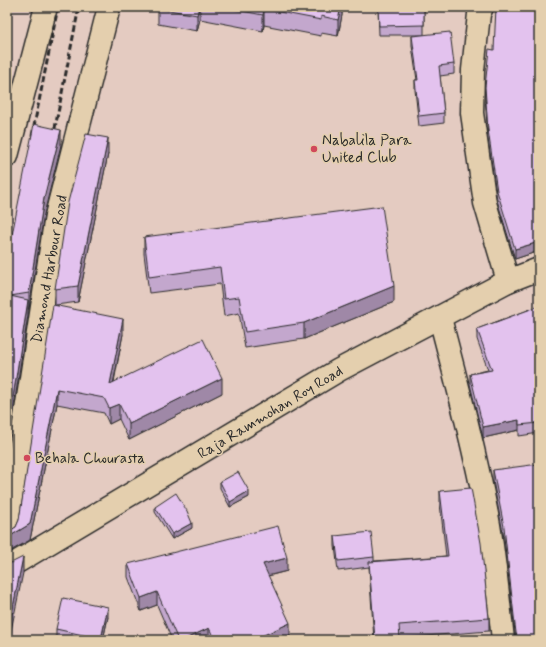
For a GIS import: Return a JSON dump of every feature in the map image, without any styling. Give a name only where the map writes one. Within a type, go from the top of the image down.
[{"type":"main road","points":[[7,156],[46,7]]},
{"type":"main road","name":"Diamond Harbour Road","points":[[7,534],[56,216],[110,7]]},
{"type":"main road","points":[[482,7],[479,14],[473,70],[472,113],[485,203],[508,281]]},
{"type":"main road","name":"Raja Rammohan Roy Road","points":[[7,568],[339,370],[508,281],[539,269]]},
{"type":"main road","points":[[440,318],[471,436],[489,527],[503,640]]},
{"type":"building","points":[[158,7],[199,7],[197,15]]},
{"type":"building","points":[[221,7],[341,7],[338,20],[321,16],[321,20],[264,9],[263,15]]},
{"type":"building","points":[[378,7],[424,7],[424,25],[379,26]]},
{"type":"building","points":[[496,7],[539,7],[539,242],[515,249],[497,191],[488,130],[485,87],[489,49],[494,50]]},
{"type":"building","points":[[450,32],[454,64],[439,66],[444,113],[419,116],[415,80],[418,80],[412,36]]},
{"type":"building","points":[[34,124],[61,130],[44,198],[29,293],[10,296],[28,300],[7,436],[7,260]]},
{"type":"building","points":[[86,134],[108,138],[78,286],[55,289],[68,202]]},
{"type":"building","points":[[382,206],[394,286],[304,323],[245,332],[239,297],[224,299],[220,267],[149,277],[144,237]]},
{"type":"building","points":[[53,305],[123,319],[110,384],[203,339],[222,378],[129,424],[119,404],[109,408],[104,398],[57,389],[30,524],[7,538],[7,531],[16,527],[19,520]]},
{"type":"building","points":[[539,306],[539,423],[519,425],[519,420],[483,427],[470,374],[492,370],[477,329]]},
{"type":"building","points":[[539,464],[539,640],[517,640],[504,527],[493,470]]},
{"type":"building","points":[[238,472],[249,491],[230,502],[220,482]]},
{"type":"building","points":[[471,488],[481,543],[489,618],[399,625],[400,640],[375,640],[369,562],[448,556],[440,491]]},
{"type":"building","points":[[176,493],[187,511],[192,523],[172,534],[155,507]]},
{"type":"building","points":[[278,526],[287,558],[263,564],[290,623],[253,640],[215,640],[209,628],[183,640],[178,640],[157,592],[141,598],[128,564]]},
{"type":"building","points":[[371,532],[374,557],[338,561],[335,536]]},
{"type":"building","points":[[23,557],[7,637],[7,565]]},
{"type":"building","points":[[63,598],[108,607],[101,639],[56,629]]},
{"type":"railway","points":[[32,136],[58,7]]},
{"type":"railway","points":[[53,138],[79,7]]},
{"type":"place","name":"Nabalila Para United Club","points":[[314,149]]},
{"type":"place","name":"Behala Chourasta","points":[[27,458]]}]
